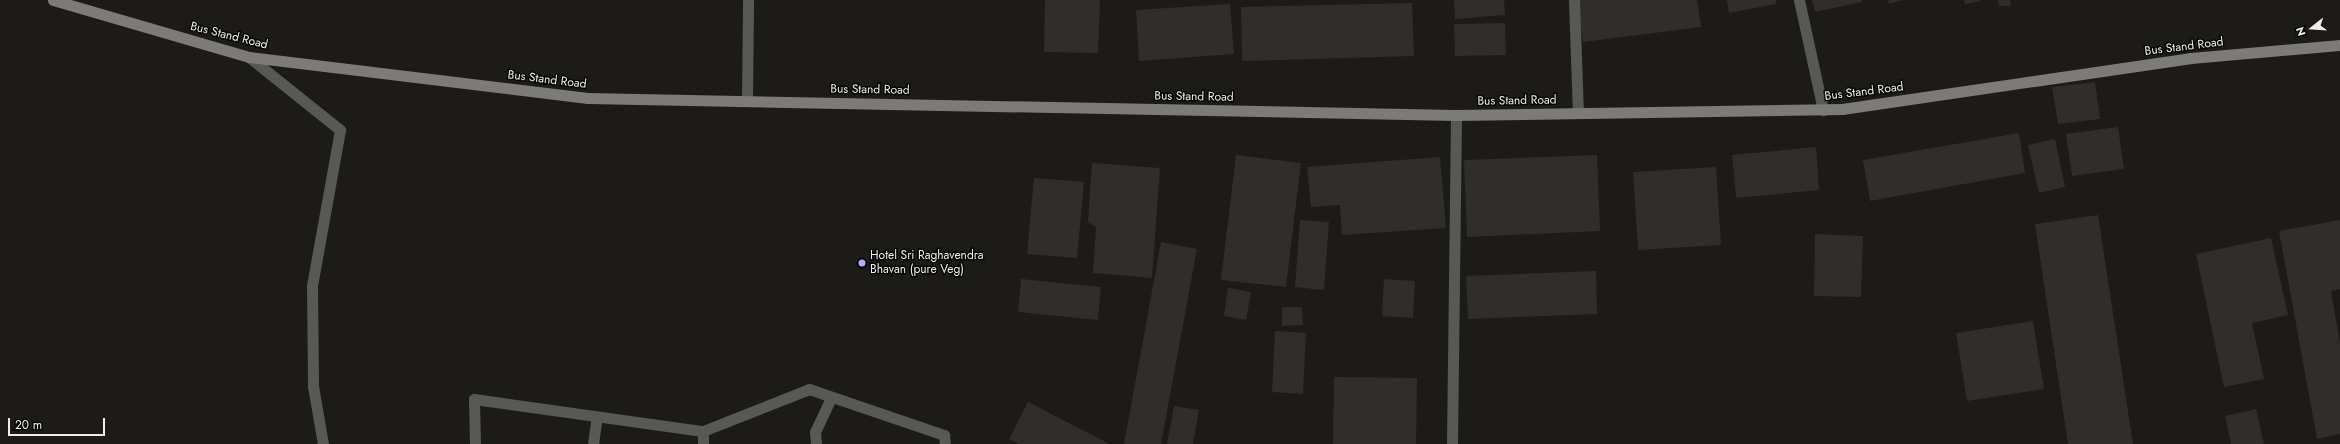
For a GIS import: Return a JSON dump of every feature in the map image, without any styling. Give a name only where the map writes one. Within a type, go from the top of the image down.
[{"type":"main road","name":"Bus Stand Road","points":[[53,0],[249,57],[588,98],[1456,115],[1823,110],[1842,109],[2192,58],[2340,45]]},
{"type":"street","points":[[747,101],[748,0]]},
{"type":"street","points":[[1574,0],[1578,113]]},
{"type":"street","points":[[1799,0],[1823,110]]},
{"type":"street","points":[[249,57],[340,130],[312,286],[314,386],[323,444]]},
{"type":"street","points":[[1452,444],[1456,115]]},
{"type":"street","points":[[475,444],[474,399],[703,431],[809,389],[944,435],[945,444]]},
{"type":"street","points":[[816,444],[815,432],[831,397]]},
{"type":"street","points":[[592,444],[597,416]]},
{"type":"street","points":[[703,431],[703,444]]},
{"type":"building","points":[[1045,0],[1100,0],[1098,53],[1044,52]]},
{"type":"building","points":[[1454,0],[1504,0],[1505,15],[1455,19]]},
{"type":"building","points":[[1577,0],[1697,0],[1701,27],[1583,42]]},
{"type":"building","points":[[1727,0],[1776,0],[1776,4],[1729,13]]},
{"type":"building","points":[[1812,0],[1862,0],[1862,2],[1815,12]]},
{"type":"building","points":[[1888,0],[1903,0],[1889,4]]},
{"type":"building","points":[[1964,0],[1981,0],[1981,1],[1965,4]]},
{"type":"building","points":[[1998,0],[2010,0],[2011,6],[1999,6]]},
{"type":"building","points":[[1412,3],[1414,56],[1242,61],[1241,7]]},
{"type":"building","points":[[1230,4],[1234,54],[1139,61],[1136,10]]},
{"type":"building","points":[[1505,23],[1506,55],[1455,56],[1454,24]]},
{"type":"building","points":[[2095,82],[2100,119],[2058,124],[2052,87]]},
{"type":"building","points":[[2118,127],[2124,169],[2072,176],[2066,134]]},
{"type":"building","points":[[2019,133],[2025,173],[1870,201],[1863,160]]},
{"type":"building","points":[[2055,139],[2065,187],[2039,193],[2028,145]]},
{"type":"building","points":[[1816,147],[1819,190],[1736,198],[1732,155]]},
{"type":"building","points":[[1236,155],[1301,163],[1286,287],[1221,280]]},
{"type":"building","points":[[1597,155],[1600,231],[1467,237],[1464,160]]},
{"type":"building","points":[[1440,157],[1446,228],[1342,235],[1340,205],[1311,207],[1307,167]]},
{"type":"building","points":[[1092,163],[1160,168],[1152,278],[1093,273],[1096,227],[1088,222]]},
{"type":"building","points":[[1716,167],[1721,245],[1638,250],[1633,172]]},
{"type":"building","points":[[1034,178],[1084,182],[1077,258],[1027,254]]},
{"type":"building","points":[[2098,215],[2133,444],[2068,444],[2035,224]]},
{"type":"building","points":[[1300,220],[1329,222],[1324,290],[1295,287]]},
{"type":"building","points":[[2340,220],[2340,289],[2331,291],[2340,343],[2340,434],[2317,439],[2279,231]]},
{"type":"building","points":[[1815,234],[1863,236],[1861,297],[1814,296]]},
{"type":"building","points":[[2271,238],[2288,315],[2252,323],[2264,379],[2224,387],[2196,254]]},
{"type":"building","points":[[1161,242],[1197,249],[1161,444],[1124,444]]},
{"type":"building","points":[[1596,271],[1597,314],[1468,319],[1466,276]]},
{"type":"building","points":[[1021,279],[1101,287],[1098,320],[1018,312]]},
{"type":"building","points":[[1384,279],[1415,281],[1413,318],[1382,316]]},
{"type":"building","points":[[1228,288],[1251,292],[1246,320],[1224,316]]},
{"type":"building","points":[[1282,307],[1302,307],[1303,325],[1282,326]]},
{"type":"building","points":[[2033,321],[2044,389],[1967,401],[1956,333]]},
{"type":"building","points":[[1275,331],[1306,333],[1303,394],[1272,392]]},
{"type":"building","points":[[1334,377],[1417,378],[1416,444],[1333,444]]},
{"type":"building","points":[[1028,402],[1108,444],[1019,444],[1009,439]]},
{"type":"building","points":[[1174,406],[1199,410],[1193,444],[1167,444]]},
{"type":"building","points":[[2256,409],[2264,444],[2231,444],[2225,416]]},
{"type":"place","name":"Hotel Sri Raghavendra Bhavan (pure Veg)","points":[[862,263]]}]
